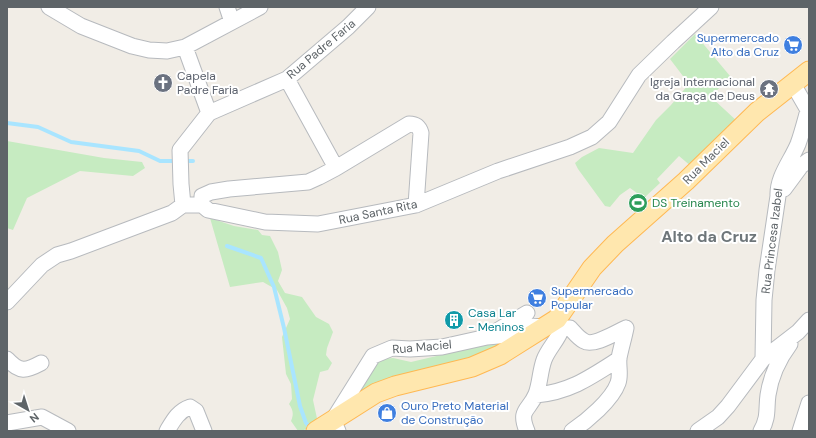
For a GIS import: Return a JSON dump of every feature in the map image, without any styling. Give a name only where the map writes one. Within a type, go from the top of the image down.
[{"type":"main road","name":"Rua Maciel","points":[[328,427],[376,393],[395,386],[472,367],[500,355],[554,325],[592,268],[603,256],[686,181],[757,112],[809,71]]},
{"type":"street","points":[[48,7],[80,26],[132,46],[149,50],[167,51],[185,47],[260,7]]},
{"type":"street","points":[[227,7],[232,22]]},
{"type":"street","name":"Rua Padre Faria","points":[[183,205],[180,150],[209,113],[287,79],[348,28],[368,7]]},
{"type":"street","name":"Rua Santa Rita","points":[[183,205],[202,205],[208,210],[265,222],[318,224],[416,205],[498,170],[570,147],[592,137],[609,122],[639,75],[711,7]]},
{"type":"street","points":[[185,47],[209,113]]},
{"type":"street","points":[[287,79],[336,168]]},
{"type":"street","name":"Rua Princesa Izabel","points":[[763,359],[764,300],[778,188],[798,143],[808,110],[793,84]]},
{"type":"street","points":[[202,205],[202,196],[211,192],[251,186],[308,182],[319,178],[409,124],[415,124],[419,127],[421,133],[416,205]]},
{"type":"street","points":[[778,196],[801,166],[809,160]]},
{"type":"street","points":[[7,302],[42,265],[57,255],[172,214],[183,205]]},
{"type":"street","points":[[487,337],[527,313]]},
{"type":"street","points":[[761,431],[766,422],[771,380],[777,364],[798,332],[809,320]]},
{"type":"street","points":[[554,325],[570,328],[584,342],[590,343],[603,339],[626,328],[619,359],[620,374],[615,388],[600,408],[580,426],[572,431]]},
{"type":"street","points":[[527,431],[523,420],[524,412],[536,395],[544,360],[560,336],[554,325]]},
{"type":"street","name":"Rua Maciel","points":[[328,427],[372,356],[392,348],[442,348],[487,337],[509,335],[530,326],[554,325]]},
{"type":"street","points":[[698,431],[718,417],[728,406],[763,359],[798,332]]},
{"type":"street","points":[[536,395],[552,394],[573,386],[619,359]]},
{"type":"street","points":[[7,360],[12,365],[24,370],[41,363]]},
{"type":"street","points":[[800,431],[809,403]]},
{"type":"street","points":[[167,431],[175,417],[181,411],[190,407],[196,412],[204,431]]},
{"type":"street","points":[[7,423],[42,417],[68,431]]},
{"type":"green space","points":[[695,34],[730,76],[711,97],[738,122],[692,167],[679,156],[657,179],[660,183],[644,198],[630,188],[620,195],[610,207],[605,206],[575,163],[582,157],[599,148],[633,153],[656,120],[689,84],[670,59]]},
{"type":"green space","points":[[7,141],[104,158],[142,162],[145,168],[133,176],[80,171],[27,198],[13,230],[7,228]]},
{"type":"green space","points":[[210,218],[234,226],[258,230],[262,235],[270,236],[278,252],[282,270],[278,281],[285,293],[302,297],[316,317],[329,324],[333,332],[326,355],[332,363],[328,370],[320,372],[313,400],[318,423],[302,431],[298,431],[291,421],[293,412],[289,404],[292,399],[291,384],[286,374],[282,337],[290,319],[287,308],[277,290],[263,282],[230,287]]},
{"type":"green space","points":[[513,338],[483,355],[345,401],[381,359],[393,358],[411,362]]},
{"type":"waterway","points":[[7,123],[38,127],[71,142],[139,151],[160,161],[193,161]]},
{"type":"waterway","points":[[227,246],[261,258],[274,287],[300,406],[306,423],[311,429]]},
{"type":"place","name":"Supermercado Alto da Cruz","points":[[793,45]]},
{"type":"place","name":"Capela Padre Faria","points":[[163,83]]},
{"type":"place","name":"Igreja Internacional da Graça de Deus","points":[[769,89]]},
{"type":"place","name":"DS Treinamento","points":[[638,203]]},
{"type":"place","name":"Supermercado Popular","points":[[537,298]]},
{"type":"place","name":"Casa Lar - Meninos","points":[[454,320]]},
{"type":"place","name":"Ouro Preto Material de Construção","points":[[387,413]]},
{"type":"district","name":"Alto da Cruz","points":[[709,236]]}]
